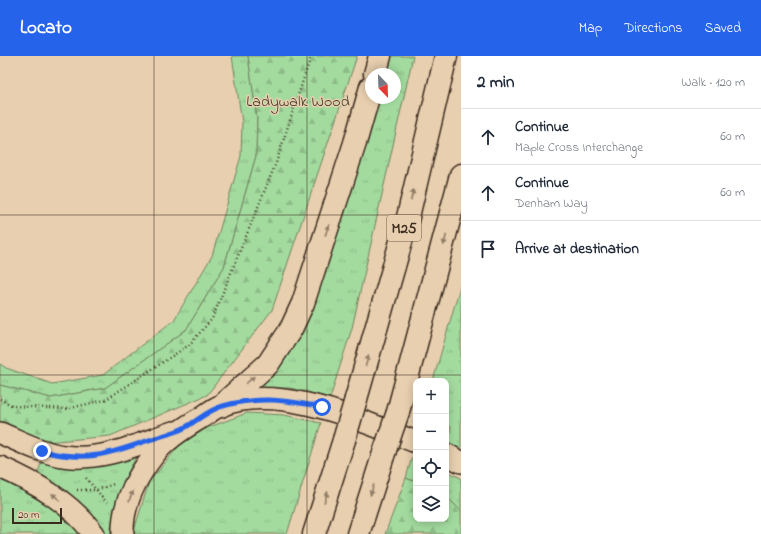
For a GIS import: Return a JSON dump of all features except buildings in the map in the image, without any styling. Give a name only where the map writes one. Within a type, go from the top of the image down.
[{"type":"highway","points":[[376,68],[380,56]]},
{"type":"highway","name":"M25","points":[[314,534],[344,440],[408,217],[446,56]]},
{"type":"highway","points":[[221,406],[268,364],[291,328],[304,303],[366,104]]},
{"type":"highway","name":"M25","points":[[358,534],[398,412],[461,175]]},
{"type":"main road","points":[[123,530],[127,507],[139,475],[159,448],[184,428],[221,406],[254,399],[282,399],[322,407],[413,441]]},
{"type":"main road","points":[[0,433],[42,451],[63,456],[87,457],[109,454],[184,428]]},
{"type":"main road","points":[[449,456],[461,462]]},
{"type":"main road","points":[[0,467],[25,478],[52,493],[83,519],[94,534]]},
{"type":"path","points":[[0,399],[13,406],[66,409],[105,400],[189,345],[212,319],[276,163],[311,56]]},
{"type":"path","points":[[76,490],[96,490],[139,475]]},
{"type":"path","points":[[86,478],[123,530]]},
{"type":"green space","points":[[232,56],[248,56],[257,118],[256,156],[224,267],[186,330],[105,388],[51,398],[0,385],[0,364],[6,368],[52,384],[103,375],[174,320],[212,256],[241,156],[242,122]]},
{"type":"green space","name":"Ladywalk Wood","points":[[248,56],[357,56],[272,310],[207,395],[110,436],[46,442],[0,421],[0,385],[51,398],[105,388],[186,330],[224,267],[256,156],[257,118]]},
{"type":"green space","points":[[381,56],[413,56],[352,328],[330,398],[290,388],[255,388],[282,356],[369,104],[401,104],[401,68],[378,68]]},
{"type":"green space","points":[[461,283],[461,451],[449,444],[451,427],[449,426],[449,378],[434,378]]},
{"type":"green space","points":[[247,413],[284,415],[321,423],[287,534],[133,534],[149,482],[179,446],[207,428]]},
{"type":"green space","points":[[141,449],[129,470],[117,500],[110,534],[101,534],[59,488],[38,472],[42,461]]},
{"type":"green space","points":[[412,457],[413,457],[413,481],[406,478]]},
{"type":"green space","points":[[449,472],[461,478],[461,511],[449,499]]},
{"type":"green space","points":[[406,478],[413,481],[413,522],[449,522],[449,499],[461,511],[461,534],[385,534]]},
{"type":"green space","points":[[0,479],[63,513],[82,534],[0,534]]},
{"type":"route","points":[[42,451],[63,456],[87,457],[109,454],[184,428],[221,406],[254,399],[282,399],[322,407]]}]
